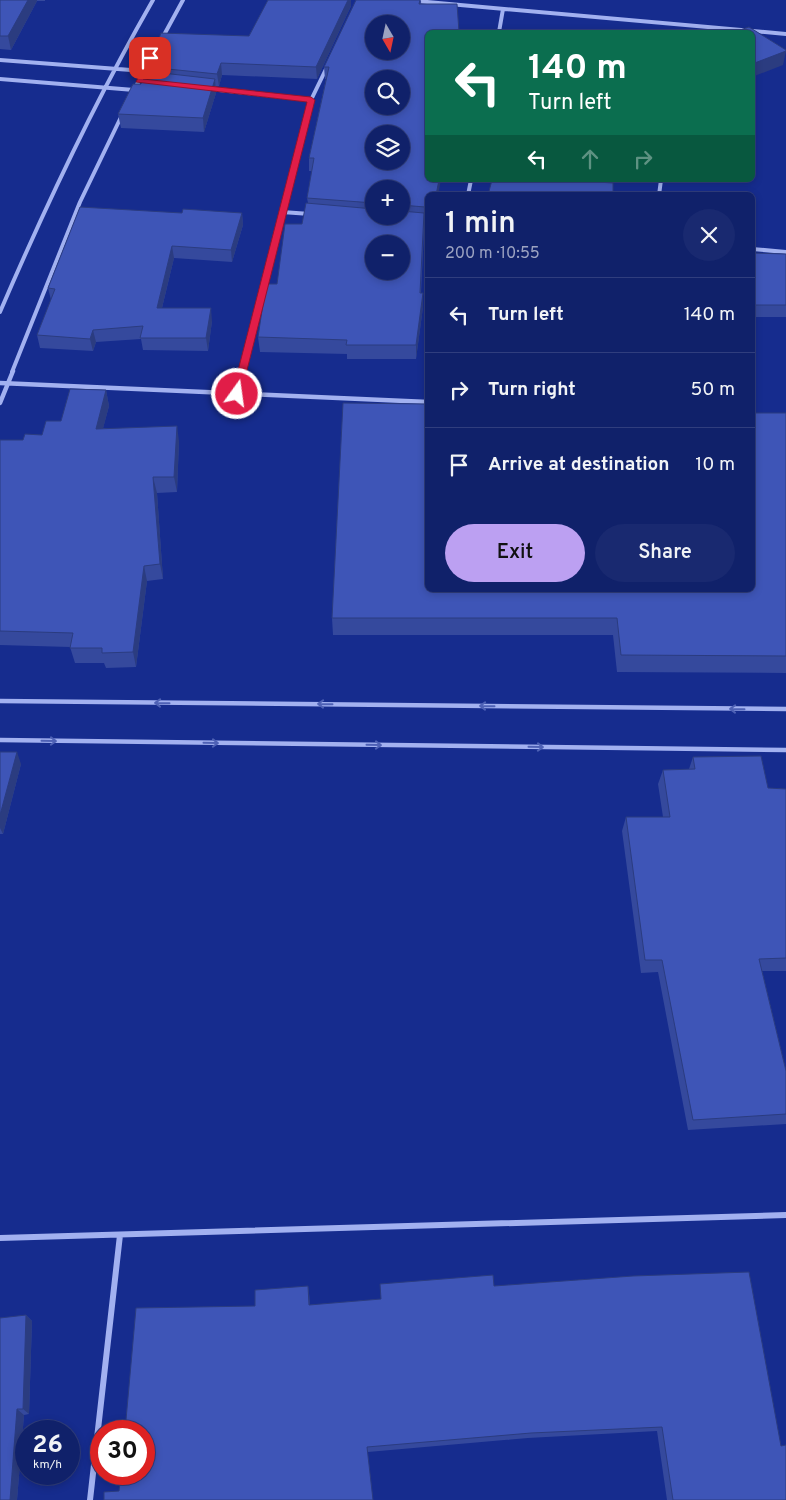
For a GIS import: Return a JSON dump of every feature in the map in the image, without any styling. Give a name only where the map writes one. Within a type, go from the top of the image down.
[{"type":"street","points":[[0,312],[45,204],[114,69],[153,0]]},
{"type":"street","points":[[130,98],[183,0]]},
{"type":"street","points":[[410,1],[738,30]]},
{"type":"street","points":[[499,30],[503,9]]},
{"type":"street","points":[[677,25],[677,30]]},
{"type":"street","points":[[755,31],[786,34]]},
{"type":"street","points":[[237,394],[311,100],[331,58]]},
{"type":"street","points":[[0,60],[144,71]]},
{"type":"street","points":[[0,79],[134,90]]},
{"type":"street","points":[[139,81],[148,82]]},
{"type":"street","points":[[206,88],[311,100]]},
{"type":"street","points":[[0,403],[80,202],[126,107]]},
{"type":"street","points":[[282,212],[312,214]]},
{"type":"street","points":[[755,250],[786,252]]},
{"type":"street","points":[[0,383],[425,402]]},
{"type":"street","points":[[0,701],[786,709]]},
{"type":"street","points":[[0,740],[786,750]]},
{"type":"street","points":[[0,1238],[786,1215]]},
{"type":"street","points":[[90,1500],[120,1235]]},
{"type":"building","points":[[0,0],[28,0],[8,36],[0,36]]},
{"type":"building","points":[[268,0],[348,0],[316,67],[221,63],[217,74],[148,67],[161,33],[249,36]]},
{"type":"building","points":[[356,0],[420,0],[419,4],[457,4],[459,30],[425,30],[425,182],[439,182],[437,192],[425,192],[425,207],[410,206],[410,180],[365,180],[365,202],[307,198],[314,158],[309,158],[329,67],[324,67]]},
{"type":"building","points":[[749,27],[754,30],[740,30]]},
{"type":"building","points":[[755,31],[786,50],[755,63]]},
{"type":"building","points":[[145,71],[215,79],[203,118],[118,114],[133,84],[141,84]]},
{"type":"building","points":[[491,182],[613,183],[613,192],[489,192]]},
{"type":"building","points":[[306,203],[365,208],[365,225],[410,225],[410,212],[424,213],[420,293],[423,293],[416,345],[346,345],[347,340],[258,337],[266,284],[277,284],[285,224],[302,224]]},
{"type":"building","points":[[80,207],[182,213],[183,209],[242,213],[231,250],[172,246],[157,308],[211,308],[206,338],[140,338],[143,326],[93,330],[90,339],[37,335],[55,289],[48,288]]},
{"type":"building","points":[[755,253],[786,254],[786,305],[755,305]]},
{"type":"building","points":[[70,389],[106,390],[96,429],[177,426],[174,477],[153,477],[160,564],[144,566],[133,652],[102,653],[102,648],[70,648],[73,633],[0,631],[0,440],[23,440],[25,434],[42,435],[46,421],[61,421]]},
{"type":"building","points":[[343,403],[425,404],[425,592],[755,592],[755,413],[786,413],[786,656],[621,655],[617,618],[332,618]]},
{"type":"building","points":[[0,752],[17,752],[0,815]]},
{"type":"building","points":[[761,756],[768,788],[786,789],[786,958],[759,959],[786,1071],[786,1114],[693,1120],[662,960],[645,960],[626,817],[670,817],[663,770],[695,769],[693,757]]},
{"type":"building","points":[[749,1272],[781,1446],[786,1445],[786,1500],[673,1500],[662,1427],[531,1433],[367,1447],[373,1500],[104,1500],[104,1492],[119,1491],[120,1485],[155,1485],[155,1420],[126,1420],[136,1308],[255,1306],[255,1290],[308,1286],[309,1305],[381,1299],[380,1284],[493,1275],[494,1286],[633,1276]]},
{"type":"building","points":[[26,1315],[23,1409],[17,1409],[15,1420],[10,1500],[0,1500],[0,1318]]},
{"type":"route","points":[[150,58],[139,81],[311,100],[237,394]]}]
